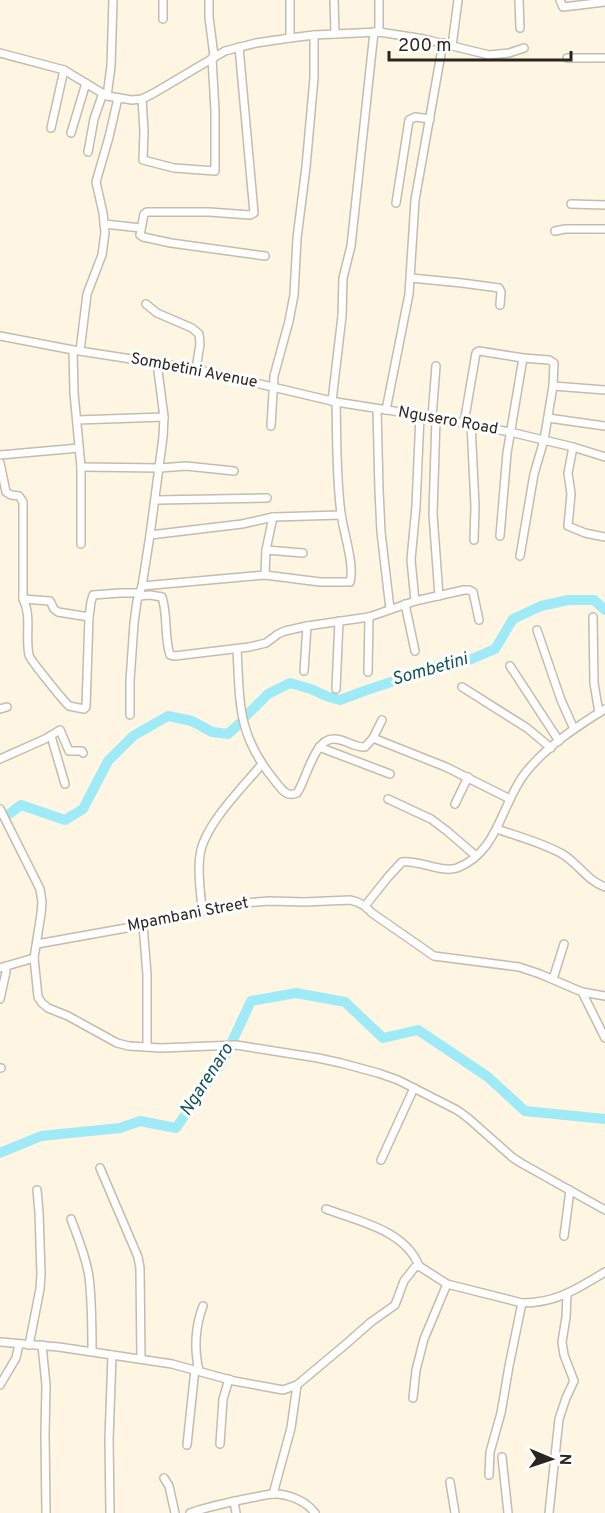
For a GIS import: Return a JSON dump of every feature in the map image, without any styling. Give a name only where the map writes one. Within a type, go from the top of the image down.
[{"type":"street","points":[[88,152],[94,119],[105,94],[111,66],[113,0]]},
{"type":"street","points":[[163,0],[163,19]]},
{"type":"street","points":[[142,99],[143,160],[174,168],[215,171],[215,111],[209,0]]},
{"type":"street","points":[[290,0],[290,38]]},
{"type":"street","points":[[334,0],[335,34]]},
{"type":"street","points":[[0,463],[6,492],[19,496],[23,502],[23,599],[28,614],[30,658],[67,705],[86,708],[89,617],[91,602],[95,594],[140,591],[266,575],[320,582],[350,582],[352,578],[341,515],[334,401],[344,278],[351,246],[378,0]]},
{"type":"street","points":[[452,46],[458,0]]},
{"type":"street","points":[[519,0],[520,28]]},
{"type":"street","points":[[560,0],[562,7],[605,2]]},
{"type":"street","points":[[0,53],[64,70],[105,94],[118,98],[142,99],[225,51],[290,38],[376,32],[407,35],[489,55],[509,53],[524,48]]},
{"type":"street","points":[[271,426],[273,387],[294,295],[297,238],[314,78],[314,35]]},
{"type":"street","points":[[386,410],[405,317],[411,278],[415,200],[443,43]]},
{"type":"street","points":[[239,47],[254,213],[250,215],[209,212],[147,212],[144,214],[140,236],[265,256]]},
{"type":"street","points":[[567,58],[605,58]]},
{"type":"street","points":[[51,128],[64,70]]},
{"type":"street","points":[[71,133],[86,83]]},
{"type":"street","points":[[81,544],[81,467],[74,393],[76,350],[90,286],[102,255],[105,232],[96,184],[118,98]]},
{"type":"street","points":[[396,203],[409,120],[415,117],[430,119]]},
{"type":"street","points":[[571,204],[605,205]]},
{"type":"street","points":[[104,224],[141,228]]},
{"type":"street","points":[[555,231],[605,229]]},
{"type":"street","points":[[411,278],[499,288],[500,305]]},
{"type":"street","points":[[146,304],[157,313],[192,328],[199,334],[200,344],[196,369]]},
{"type":"street","name":"Sombetini Avenue","points":[[0,336],[196,369],[334,401],[386,410]]},
{"type":"street","points":[[474,540],[476,506],[467,424],[476,353],[479,351],[549,360],[554,363],[553,386],[544,440],[534,474],[520,556]]},
{"type":"street","points":[[500,536],[505,469],[523,358]]},
{"type":"street","points":[[130,716],[134,623],[156,501],[164,417],[156,363]]},
{"type":"street","points":[[436,366],[433,514],[439,596]]},
{"type":"street","points":[[553,386],[605,390]]},
{"type":"street","points":[[377,409],[380,511],[390,609]]},
{"type":"street","name":"Ngusero Road","points":[[386,410],[510,432]]},
{"type":"street","points":[[415,601],[411,560],[420,416]]},
{"type":"street","points":[[77,420],[164,417]]},
{"type":"street","points":[[548,418],[605,426]]},
{"type":"street","points":[[510,432],[605,457]]},
{"type":"street","points":[[573,447],[568,473],[571,494],[568,526],[585,533],[605,537]]},
{"type":"street","points":[[0,455],[80,448]]},
{"type":"street","points":[[81,467],[195,466],[234,471]]},
{"type":"street","points":[[156,501],[267,498]]},
{"type":"street","points":[[150,535],[242,524],[273,517],[341,515]]},
{"type":"street","points":[[266,575],[266,550],[273,517]]},
{"type":"street","points":[[266,550],[303,553]]},
{"type":"street","points":[[140,591],[160,596],[163,600],[168,649],[170,655],[175,656],[237,649],[266,643],[282,632],[369,617],[415,601],[469,590],[475,597],[479,620]]},
{"type":"street","points":[[23,599],[50,601],[58,612],[89,617]]},
{"type":"street","points":[[405,604],[415,651]]},
{"type":"street","points":[[368,672],[369,617]]},
{"type":"street","points":[[365,906],[402,862],[447,869],[455,868],[476,856],[491,840],[510,799],[526,772],[559,741],[602,711],[594,683],[593,618]]},
{"type":"street","points":[[336,689],[339,621]]},
{"type":"street","points":[[304,671],[307,627]]},
{"type":"street","points":[[537,630],[561,700],[574,729]]},
{"type":"street","points":[[237,649],[239,700],[249,741],[262,764],[284,791],[292,795],[297,794],[319,747],[326,741],[332,738],[362,748],[368,745],[382,720]]},
{"type":"street","points":[[510,666],[559,741]]},
{"type":"street","points":[[462,687],[527,728],[551,748]]},
{"type":"street","points":[[0,759],[60,730],[69,751],[82,751],[83,753]]},
{"type":"street","points":[[51,736],[65,784]]},
{"type":"street","points":[[373,738],[468,777],[510,799]]},
{"type":"street","points":[[319,747],[390,774]]},
{"type":"street","points":[[202,910],[199,870],[202,846],[219,816],[262,764]]},
{"type":"street","points":[[455,804],[468,777]]},
{"type":"street","points":[[388,799],[430,819],[476,856]]},
{"type":"street","points":[[0,808],[40,889],[42,902],[34,958],[36,988],[38,997],[48,1008],[68,1016],[117,1043],[129,1046],[236,1045],[341,1062],[398,1080],[457,1110],[520,1163],[605,1210]]},
{"type":"street","points":[[497,829],[563,855],[594,882],[605,888]]},
{"type":"street","name":"Mpambani Street","points":[[37,944],[143,926],[202,910],[244,903],[350,900],[365,906],[430,954],[438,957],[519,967],[582,992],[605,996]]},
{"type":"street","points":[[143,926],[147,974],[147,1047]]},
{"type":"street","points":[[553,979],[564,944]]},
{"type":"street","points":[[0,999],[6,972],[3,967],[34,958]]},
{"type":"street","points":[[582,992],[605,1038]]},
{"type":"street","points":[[381,1160],[414,1088]]},
{"type":"street","points":[[100,1168],[138,1257],[141,1359]]},
{"type":"street","points":[[29,1345],[41,1274],[37,1190]]},
{"type":"street","points":[[564,1236],[570,1190]]},
{"type":"street","points":[[326,1209],[381,1229],[391,1235],[413,1254],[419,1266],[447,1284],[522,1303],[552,1299],[567,1294],[605,1272]]},
{"type":"street","points":[[71,1219],[82,1247],[88,1274],[91,1294],[92,1351]]},
{"type":"street","points":[[0,1342],[92,1351],[172,1364],[228,1379],[283,1390],[297,1385],[370,1322],[395,1305],[404,1281],[415,1267],[419,1266]]},
{"type":"street","points":[[413,1398],[416,1370],[424,1339],[447,1284]]},
{"type":"street","points":[[549,1513],[560,1419],[574,1381],[564,1355],[562,1342],[567,1294]]},
{"type":"street","points":[[489,1475],[490,1452],[501,1413],[508,1366],[522,1303]]},
{"type":"street","points":[[188,1444],[197,1370],[197,1330],[203,1306]]},
{"type":"street","points":[[0,1385],[16,1358],[19,1344]]},
{"type":"street","points":[[42,1345],[46,1385],[46,1513]]},
{"type":"street","points":[[110,1513],[109,1439],[112,1355]]},
{"type":"street","points":[[220,1444],[223,1399],[228,1379]]},
{"type":"street","points":[[273,1494],[291,1428],[297,1385]]},
{"type":"street","points":[[502,1457],[508,1513]]},
{"type":"street","points":[[164,1478],[169,1486],[175,1513]]},
{"type":"street","points":[[450,1482],[455,1513]]},
{"type":"street","points":[[190,1513],[234,1501],[273,1494],[304,1502],[315,1513]]},
{"type":"street","points":[[234,1501],[236,1513]]},
{"type":"waterway","name":"Sombetini","points":[[246,716],[268,694],[290,683],[340,700],[427,668],[467,661],[495,649],[513,619],[541,606],[568,600],[594,600],[605,610]]},
{"type":"waterway","name":"Sombetini","points":[[9,814],[21,805],[65,820],[83,809],[108,761],[133,736],[168,716],[192,721],[212,732],[228,734],[239,724]]},
{"type":"waterway","name":"Ngarenaro","points":[[0,1153],[41,1136],[120,1128],[140,1121],[176,1128],[223,1061],[251,1001],[296,993],[345,1002],[383,1038],[418,1030],[488,1077],[525,1111],[605,1119]]}]
